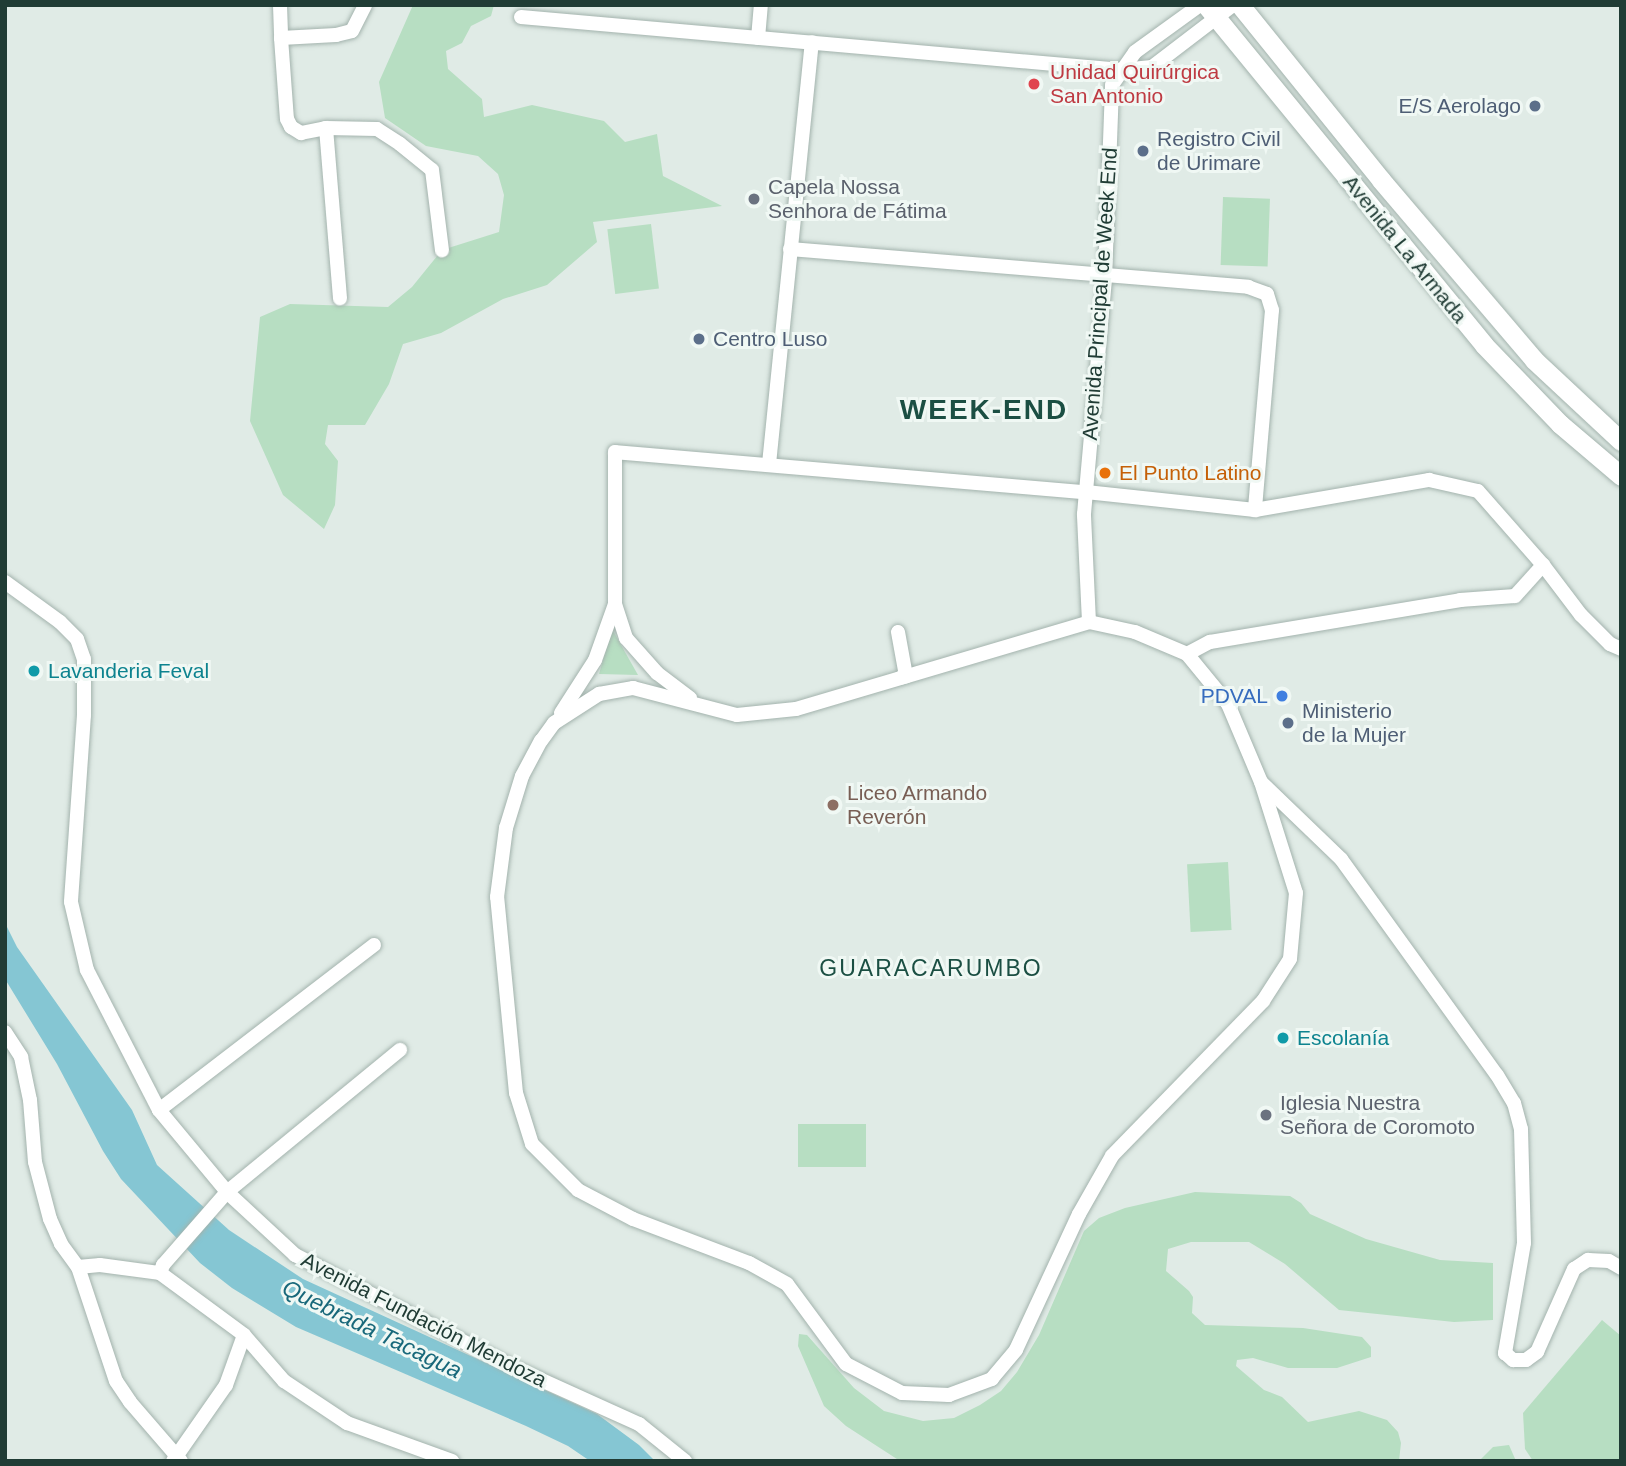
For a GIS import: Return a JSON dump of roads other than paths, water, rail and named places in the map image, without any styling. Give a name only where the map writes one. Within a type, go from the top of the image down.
[{"type":"main road","name":"Avenida La Armada","points":[[1240,5],[1381,180],[1534,360],[1585,410],[1621,440]]},
{"type":"main road","name":"Avenida La Armada","points":[[1211,12],[1493,356],[1560,424],[1621,476]]},
{"type":"street","points":[[280,5],[287,119],[291,127],[302,133],[326,128],[377,129],[432,170],[442,250]]},
{"type":"street","points":[[281,38],[336,35],[352,30],[365,5]]},
{"type":"street","points":[[758,38],[761,5]]},
{"type":"street","name":"Avenida Principal de Week End","points":[[1089,622],[1084,551],[1086,492],[1105,278],[1112,85],[1135,52],[1200,5]]},
{"type":"street","points":[[521,17],[1122,70],[1152,67],[1211,12],[1233,5]]},
{"type":"street","points":[[769,464],[812,42]]},
{"type":"street","points":[[326,128],[340,298]]},
{"type":"street","points":[[790,249],[1105,278],[1248,287],[1267,294],[1272,310],[1255,510]]},
{"type":"street","points":[[695,702],[657,673],[626,638],[615,604],[615,452],[1086,492],[1255,510],[1429,480],[1461,485],[1478,491],[1543,565],[1581,615],[1610,644],[1621,649]]},
{"type":"street","points":[[1187,654],[1210,642],[1237,637],[1460,600],[1515,596],[1543,565]]},
{"type":"street","name":"Avenida Fundación Mendoza","points":[[5,582],[60,622],[77,639],[84,659],[84,715],[71,902],[87,971],[159,1111],[227,1192],[295,1255],[517,1369],[639,1424],[685,1461]]},
{"type":"street","points":[[554,723],[599,694],[634,688],[737,715],[796,709],[1089,622],[1135,632],[1187,654],[1228,704],[1261,782],[1296,893],[1290,960],[1263,1002],[1112,1156],[1079,1213],[1016,1350],[992,1379],[949,1395],[902,1392],[846,1364],[787,1284],[749,1262],[634,1219],[578,1189],[532,1144],[516,1093],[497,897],[506,828],[522,776],[554,723],[578,691],[595,660],[615,604]]},
{"type":"street","points":[[898,632],[906,676]]},
{"type":"street","points":[[1261,782],[1341,859],[1514,1103],[1521,1129],[1524,1243],[1505,1353],[1513,1360],[1526,1360],[1537,1352],[1574,1269],[1588,1259],[1609,1261],[1621,1268]]},
{"type":"street","points":[[159,1111],[374,945]]},
{"type":"street","points":[[5,1032],[21,1057],[30,1100],[34,1162],[50,1219],[61,1244],[78,1267],[116,1381],[177,1459],[226,1385],[244,1335]]},
{"type":"street","points":[[161,1269],[227,1192],[400,1050]]},
{"type":"street","points":[[78,1267],[100,1265],[161,1269],[244,1335],[284,1381],[347,1423],[452,1461]]},
{"type":"water","name":"Quebrada Tacagua","points":[[5,923],[17,947],[132,1110],[157,1165],[229,1230],[303,1279],[597,1414],[639,1445],[655,1461],[590,1461],[568,1446],[526,1426],[296,1327],[232,1288],[200,1263],[121,1179],[103,1151],[57,1064],[5,979]]},
{"type":"place","name":"Unidad Quirúrgica San Antonio","points":[[1034,84]]},
{"type":"place","name":"E/S Aerolago","points":[[1535,106]]},
{"type":"place","name":"Registro Civil de Urimare","points":[[1143,151]]},
{"type":"place","name":"Capela Nossa Senhora de Fátima","points":[[754,199]]},
{"type":"place","name":"Centro Luso","points":[[699,339]]},
{"type":"place","name":"El Punto Latino","points":[[1105,473]]},
{"type":"place","name":"Lavanderia Feval","points":[[34,671]]},
{"type":"place","name":"PDVAL","points":[[1282,696]]},
{"type":"place","name":"Ministerio de la Mujer","points":[[1288,723]]},
{"type":"place","name":"Liceo Armando Reverón","points":[[833,805]]},
{"type":"place","name":"Escolanía","points":[[1283,1038]]},
{"type":"place","name":"Iglesia Nuestra Señora de Coromoto","points":[[1266,1115]]},
{"type":"district","name":"WEEK-END","points":[[984,410]]},
{"type":"district","name":"GUARACARUMBO","points":[[931,968]]}]
